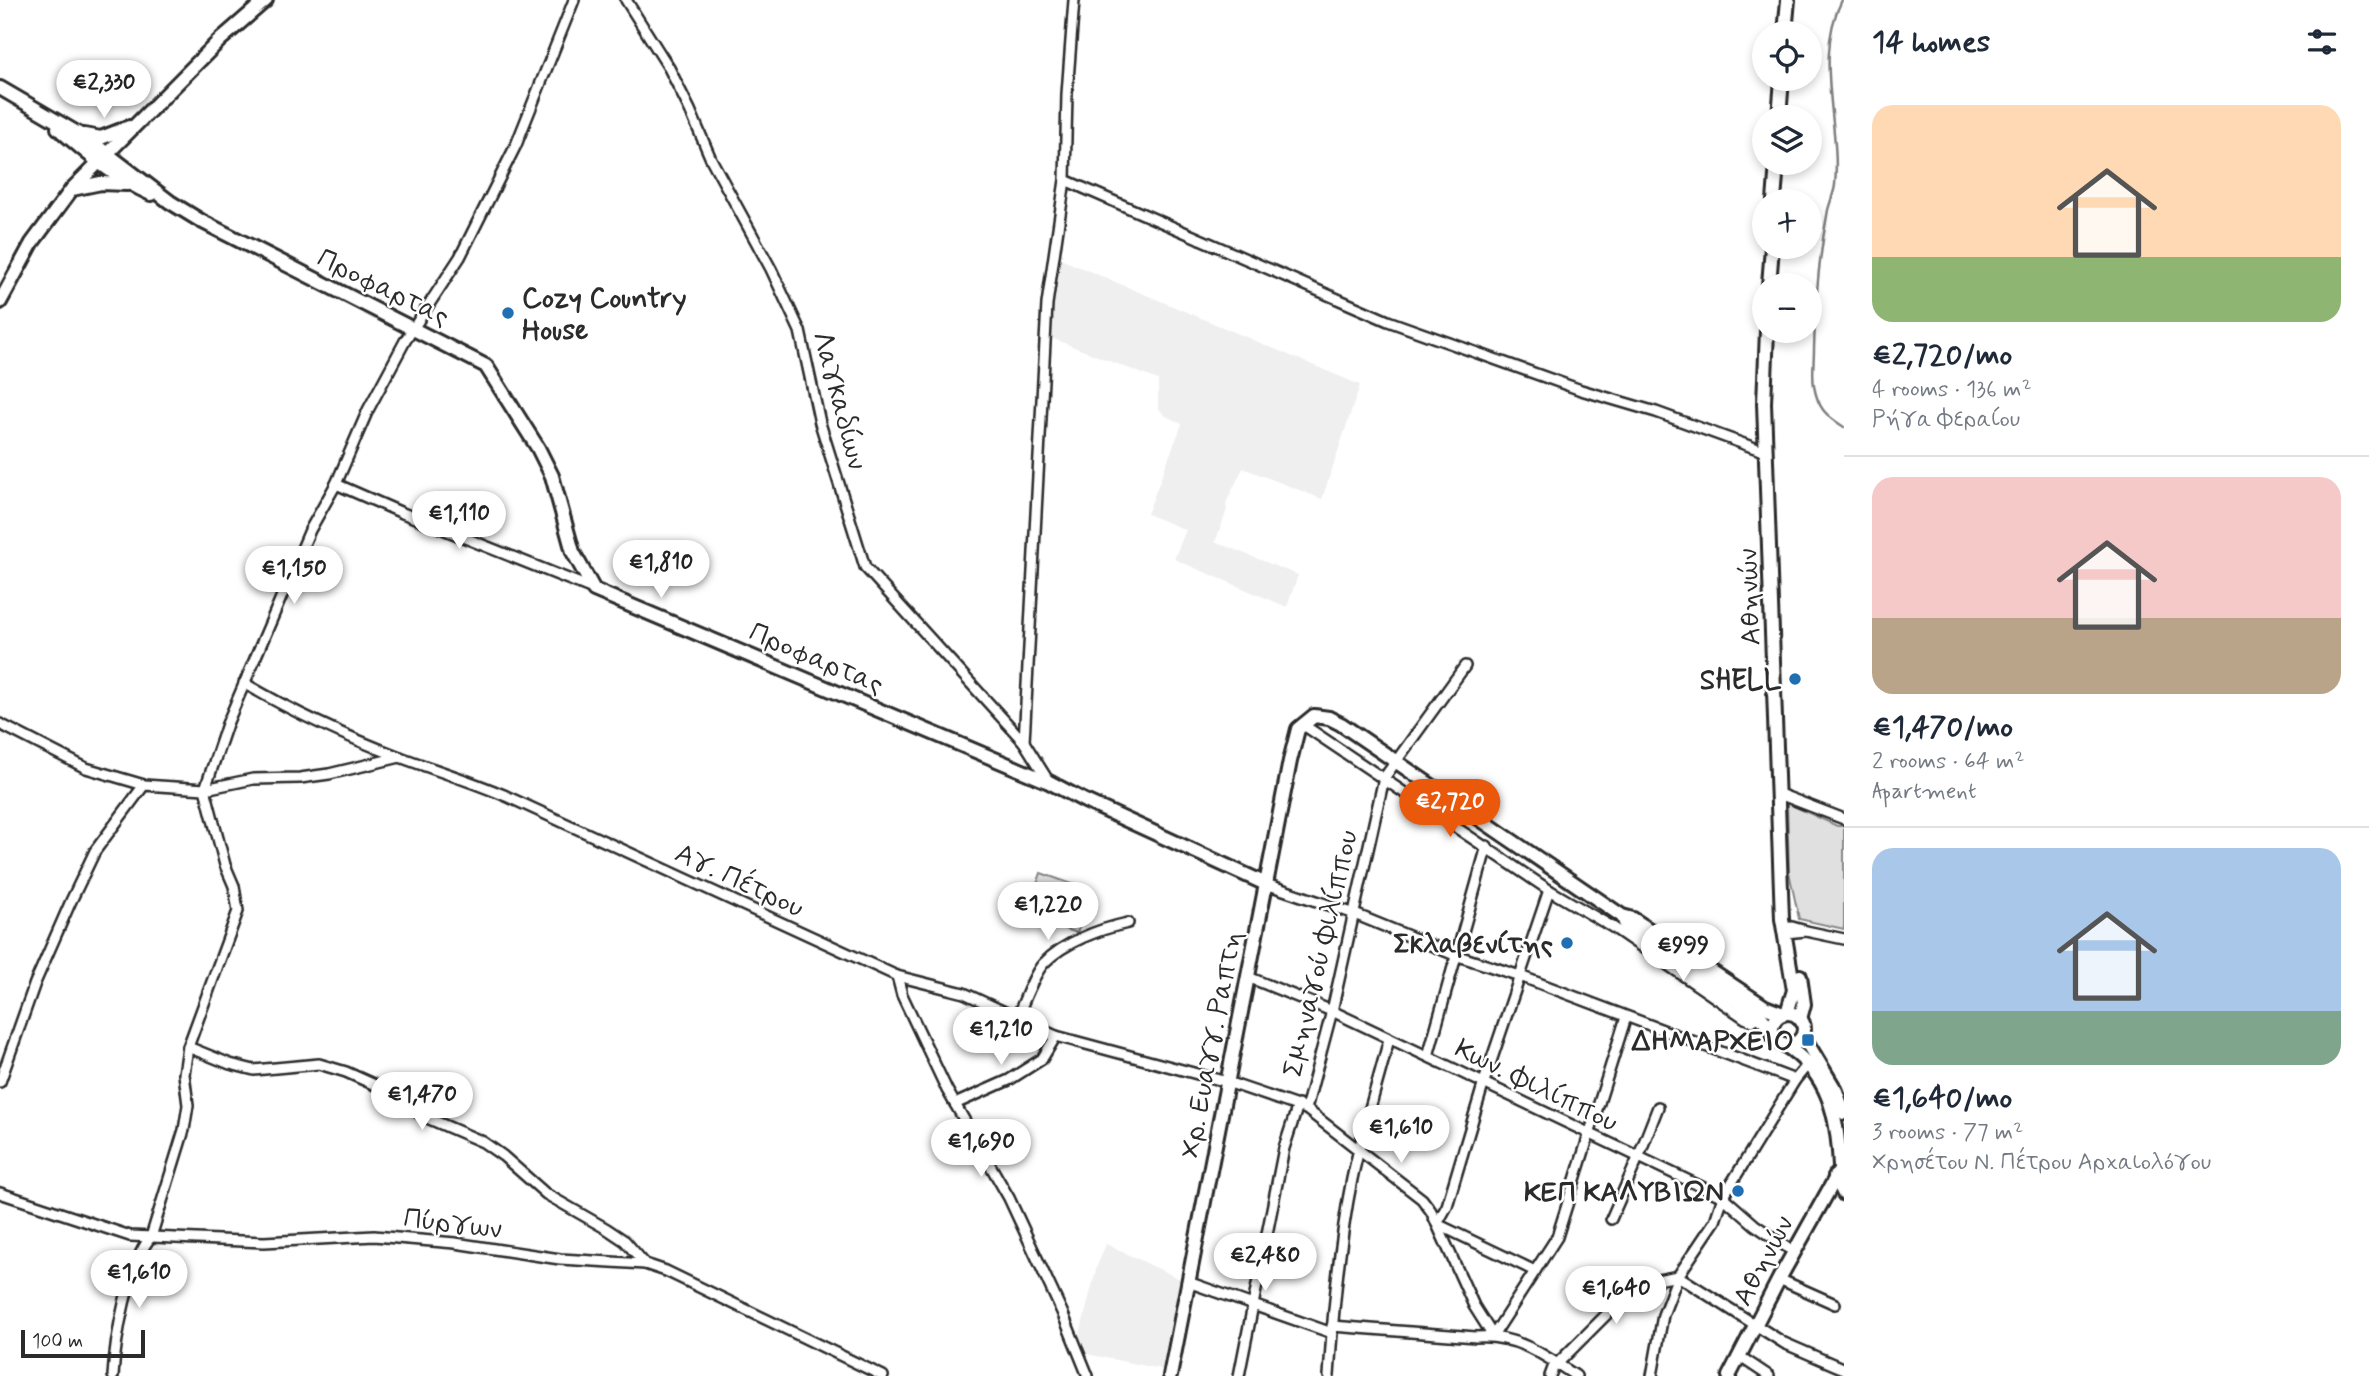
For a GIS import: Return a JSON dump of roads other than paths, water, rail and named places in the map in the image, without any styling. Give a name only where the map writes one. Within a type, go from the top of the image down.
[{"type":"street","points":[[0,302],[32,243],[72,189],[220,40],[266,0]]},
{"type":"street","points":[[113,1376],[120,1327],[131,1282],[143,1246],[151,1237],[184,1130],[188,1105],[184,1074],[188,1047],[238,911],[234,886],[225,866],[205,789],[227,724],[310,530],[336,484],[368,410],[413,328],[460,257],[499,181],[574,0]]},
{"type":"street","name":"Λαγκαδίων","points":[[626,0],[669,68],[711,159],[771,269],[800,331],[820,423],[865,567],[1024,741],[1049,782]]},
{"type":"street","points":[[1024,741],[1047,304],[1065,180],[1067,94],[1074,0]]},
{"type":"street","points":[[1786,21],[1788,0]]},
{"type":"street","name":"Προφαρτας","points":[[0,88],[170,202],[301,273],[486,366],[538,448],[552,476],[573,552],[594,590],[1049,782],[1266,884]]},
{"type":"street","name":"Προφαρτας","points":[[43,115],[72,130],[130,185],[170,202]]},
{"type":"street","points":[[72,130],[90,138],[101,138],[136,123]]},
{"type":"street","points":[[1065,180],[1388,321],[1766,452]]},
{"type":"street","points":[[72,189],[101,183],[130,185]]},
{"type":"street","name":"Αθηνών","points":[[1766,343],[1764,403],[1783,904],[1804,996],[1800,1019]]},
{"type":"street","points":[[336,484],[594,590]]},
{"type":"street","name":"Σμηναγού Φιλίππου","points":[[1239,1376],[1284,1148],[1302,1107],[1332,1011],[1384,778],[1465,666]]},
{"type":"street","name":"Αγ. Πέτρου","points":[[244,684],[276,702],[400,757],[461,777],[506,796],[897,976],[964,993],[1056,1036],[1227,1082],[1302,1107]]},
{"type":"street","points":[[1760,1016],[1752,1021],[1745,1018],[1614,928],[1549,890],[1302,724],[1314,716],[1329,718],[1622,916],[1633,919],[1765,1007],[1800,1019],[1804,1030],[1802,1036],[1795,1043],[1783,1044]]},
{"type":"street","points":[[0,724],[86,768],[144,785],[205,789],[253,779],[329,774],[400,757]]},
{"type":"street","name":"Χρ. Ευαγγ. Ραπτη","points":[[1170,1376],[1292,749],[1302,724]]},
{"type":"street","points":[[0,1082],[53,939],[95,851],[144,785]]},
{"type":"street","points":[[1779,794],[1844,819]]},
{"type":"street","points":[[1428,1056],[1487,846]]},
{"type":"street","points":[[1266,884],[1352,913],[1455,955],[1520,976],[1795,1080]]},
{"type":"street","points":[[1437,1224],[1447,1206],[1484,1082],[1549,890]]},
{"type":"street","points":[[1614,928],[1622,916]]},
{"type":"street","points":[[1622,916],[1626,925],[1760,1016],[1777,1041],[1808,1064],[1831,1101],[1840,1125],[1840,1169],[1844,1194]]},
{"type":"street","points":[[1017,1017],[1043,964],[1101,929],[1128,923]]},
{"type":"street","points":[[1788,930],[1844,939]]},
{"type":"street","name":"Αθηνών","points":[[1785,1014],[1794,990],[1788,930]]},
{"type":"street","points":[[897,976],[902,995],[955,1104],[1009,1198],[1062,1312],[1088,1376]]},
{"type":"street","name":"Κων. Φιλίππου","points":[[1248,977],[1332,1011],[1723,1197],[1755,1225],[1794,1252]]},
{"type":"street","points":[[1772,1030],[1777,1018],[1785,1014]]},
{"type":"street","points":[[1493,1336],[1557,1237],[1626,1017]]},
{"type":"street","points":[[955,1104],[1009,1080],[1042,1059],[1056,1036]]},
{"type":"street","points":[[1802,1036],[1836,1091],[1844,1113]]},
{"type":"street","points":[[1329,1376],[1345,1218],[1390,1039]]},
{"type":"street","points":[[188,1047],[230,1064],[254,1070],[319,1064],[375,1085],[425,1117],[483,1142],[546,1194],[625,1241],[645,1264]]},
{"type":"street","points":[[1652,1376],[1663,1315],[1678,1276],[1715,1221],[1723,1197],[1795,1080],[1808,1064]]},
{"type":"street","points":[[1302,1107],[1422,1199],[1431,1211],[1474,1306],[1493,1336]]},
{"type":"street","points":[[1611,1219],[1658,1107]]},
{"type":"street","name":"Αθηνών","points":[[1729,1376],[1840,1169]]},
{"type":"street","name":"Πύργων","points":[[0,1193],[130,1236],[264,1242],[374,1236],[455,1243],[560,1259],[645,1264],[666,1271],[883,1376]]},
{"type":"street","points":[[1437,1224],[1535,1271]]},
{"type":"street","points":[[1550,1376],[1557,1364],[1637,1284],[1678,1276],[1784,1343],[1844,1369]]},
{"type":"street","points":[[1779,1279],[1835,1304]]},
{"type":"street","points":[[1188,1282],[1332,1330],[1511,1339],[1538,1351],[1576,1376]]},
{"type":"street","points":[[1739,1356],[1769,1376]]},
{"type":"waterway","points":[[1842,0],[1830,44],[1835,185],[1820,262],[1813,372],[1820,405],[1827,415],[1844,427]]},
{"type":"place","name":"Cozy Country House","points":[[508,313]]},
{"type":"place","name":"SHELL","points":[[1795,679]]},
{"type":"place","name":"Σκλαβενίτης","points":[[1567,943]]},
{"type":"place","name":"ΔΗΜΑΡΧΕΙΟ","points":[[1808,1040]]},
{"type":"place","name":"ΚΕΠ ΚΑΛΥΒΙΩΝ","points":[[1738,1191]]}]
